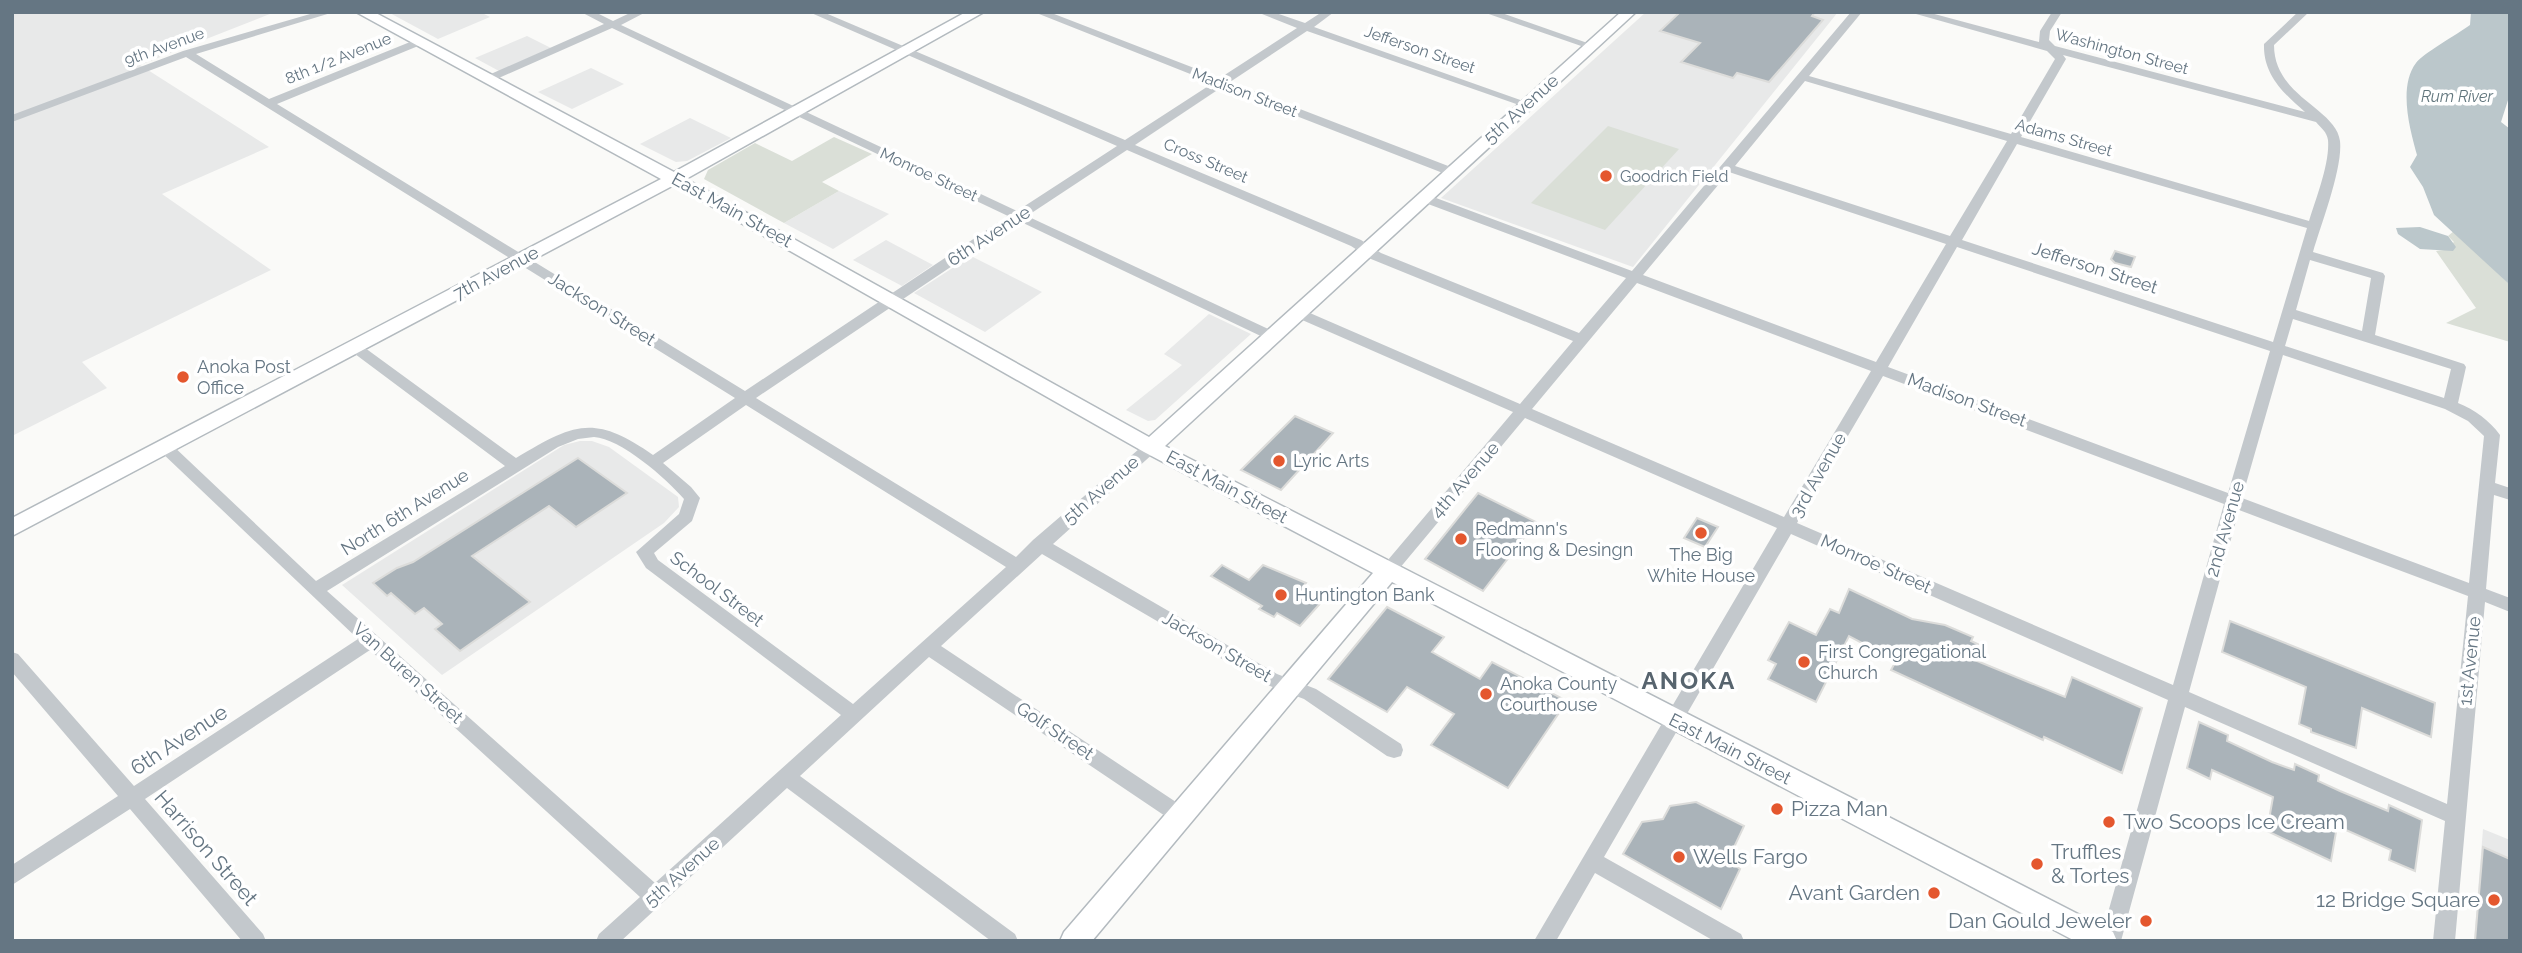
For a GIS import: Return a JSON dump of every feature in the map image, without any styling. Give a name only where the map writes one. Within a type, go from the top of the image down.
[{"type":"main road","name":"East Main Street","points":[[363,12],[675,178],[1151,447],[2103,941]]},
{"type":"main road","name":"7th Avenue","points":[[12,527],[675,178],[977,12]]},
{"type":"main road","name":"5th Avenue","points":[[1151,447],[1629,12]]},
{"type":"main road","name":"4th Avenue","points":[[1074,941],[1388,571]]},
{"type":"street","name":"9th Avenue","points":[[12,119],[187,53],[329,12]]},
{"type":"street","name":"Monroe Street","points":[[586,12],[1272,336]]},
{"type":"street","points":[[488,79],[641,12]]},
{"type":"street","name":"Cross Street","points":[[814,12],[1583,340]]},
{"type":"street","name":"Madison Street","points":[[1039,12],[1452,172]]},
{"type":"street","name":"Jefferson Street","points":[[1262,12],[1526,104]]},
{"type":"street","name":"6th Avenue","points":[[652,463],[743,398],[1329,12]]},
{"type":"street","points":[[1488,12],[1591,46]]},
{"type":"street","name":"Washington Street","points":[[1914,12],[2322,121]]},
{"type":"street","name":"3rd Avenue","points":[[1544,941],[2061,60],[2044,38],[2057,12]]},
{"type":"street","points":[[2304,12],[2269,44],[2269,63],[2281,82],[2322,121]]},
{"type":"street","name":"4th Avenue","points":[[1388,571],[1805,78],[1854,14]]},
{"type":"street","name":"8th 1/2 Avenue","points":[[269,103],[419,42]]},
{"type":"street","name":"Jackson Street","points":[[187,53],[1016,565]]},
{"type":"street","name":"Adams Street","points":[[1805,78],[2314,226]]},
{"type":"street","name":"2nd Avenue","points":[[2110,941],[2177,696],[2329,174],[2334,142],[2331,131],[2322,121]]},
{"type":"street","name":"Jefferson Street","points":[[1729,168],[2450,405]]},
{"type":"street","name":"Madison Street","points":[[1424,198],[2510,606]]},
{"type":"street","points":[[2304,254],[2378,276],[2368,338]]},
{"type":"street","points":[[2287,312],[2459,367],[2450,405]]},
{"type":"street","name":"Monroe Street","points":[[1298,313],[2454,816]]},
{"type":"street","points":[[356,348],[516,466]]},
{"type":"street","name":"1st Avenue","points":[[2444,941],[2492,435],[2474,415],[2450,405]]},
{"type":"street","name":"School Street","points":[[516,466],[553,443],[585,432],[608,434],[677,481],[692,498],[686,517],[643,552],[653,565],[854,715]]},
{"type":"street","name":"Van Buren Street","points":[[165,447],[315,590],[654,896]]},
{"type":"street","name":"5th Avenue","points":[[606,941],[788,778],[1039,544],[1151,447]]},
{"type":"street","name":"North 6th Avenue","points":[[315,590],[516,466]]},
{"type":"street","points":[[2487,486],[2510,494]]},
{"type":"street","name":"Jackson Street","points":[[1039,544],[1289,687],[1310,694],[1394,750]]},
{"type":"street","name":"6th Avenue","points":[[12,876],[371,640]]},
{"type":"street","name":"Golf Street","points":[[928,647],[1181,816]]},
{"type":"street","name":"Harrison Street","points":[[12,659],[256,941]]},
{"type":"street","points":[[788,778],[1008,941]]},
{"type":"street","points":[[1592,861],[1734,941]]},
{"type":"shaded area","points":[[12,12],[275,12],[140,65],[269,147],[162,194],[271,270],[82,362],[107,388],[12,436]]},
{"type":"shaded area","points":[[388,12],[480,12],[490,17],[438,39]]},
{"type":"shaded area","points":[[1646,12],[1838,12],[1633,267],[1441,198]]},
{"type":"shaded area","points":[[527,36],[551,48],[499,71],[475,58]]},
{"type":"shaded area","points":[[591,68],[624,84],[572,109],[538,92]]},
{"type":"shaded area","points":[[690,118],[731,138],[687,161],[676,162],[640,144]]},
{"type":"shaded area","name":"Goodrich Field","points":[[1608,126],[1679,149],[1605,230],[1531,203]]},
{"type":"shaded area","points":[[834,137],[872,154],[822,182],[839,191],[784,223],[704,179],[708,170],[755,143],[792,161]]},
{"type":"shaded area","points":[[839,191],[889,214],[833,249],[784,223]]},
{"type":"shaded area","points":[[2454,231],[2510,285],[2510,342],[2446,323],[2476,308],[2436,251],[2444,250],[2454,242],[2448,236]]},
{"type":"shaded area","points":[[886,240],[933,265],[902,286],[853,260]]},
{"type":"shaded area","points":[[971,256],[1042,292],[985,332],[914,293]]},
{"type":"shaded area","points":[[1209,314],[1251,334],[1155,420],[1148,421],[1126,410],[1182,365],[1164,354]]},
{"type":"shaded area","points":[[592,441],[609,447],[678,497],[679,507],[664,523],[442,675],[342,585],[564,445]]},
{"type":"shaded area","name":"12 Bridge Square","points":[[2483,829],[2510,840],[2510,941],[2474,941]]},
{"type":"water","name":"Rum River","points":[[2471,12],[2510,12],[2510,94],[2501,122],[2510,129],[2510,285],[2434,215],[2423,187],[2410,167],[2417,155],[2407,109],[2411,73],[2416,63],[2425,55],[2470,25]]},
{"type":"water","points":[[2420,227],[2448,236],[2456,247],[2453,251],[2420,249],[2398,234],[2396,228]]},
{"type":"building","points":[[1680,12],[1815,12],[1812,16],[1823,20],[1769,82],[1737,73],[1733,78],[1681,62],[1700,43],[1660,31]]},
{"type":"building","points":[[2115,251],[2135,257],[2131,267],[2115,263],[2111,259]]},
{"type":"building","name":"Lyric Arts","points":[[1295,416],[1333,433],[1281,490],[1241,470]]},
{"type":"building","points":[[578,458],[627,493],[576,527],[549,506],[472,556],[530,602],[460,651],[435,629],[442,624],[424,608],[415,614],[391,593],[387,596],[373,583],[397,568],[413,562]]},
{"type":"building","points":[[1478,493],[1536,522],[1483,591],[1425,559]]},
{"type":"building","name":"The Big White House","points":[[1697,518],[1718,527],[1705,547],[1684,538]]},
{"type":"building","name":"Huntington Bank","points":[[1222,565],[1249,580],[1263,565],[1306,583],[1303,587],[1325,598],[1300,626],[1277,613],[1274,617],[1259,609],[1262,606],[1211,576]]},
{"type":"building","points":[[1849,589],[1912,619],[1945,625],[1973,637],[1971,641],[1984,647],[1977,661],[2065,697],[2072,677],[2142,708],[2122,773],[1891,670],[1896,661],[1849,636],[1816,702],[1768,679],[1776,664],[1768,660],[1789,622],[1816,635],[1830,609],[1839,613]]},
{"type":"building","name":"Anoka County Courthouse","points":[[1387,607],[1444,637],[1432,652],[1480,679],[1492,662],[1567,701],[1508,788],[1431,745],[1454,714],[1407,687],[1387,712],[1328,679]]},
{"type":"building","points":[[2230,621],[2435,703],[2431,737],[2362,708],[2356,748],[2311,732],[2311,729],[2299,724],[2306,687],[2222,652]]},
{"type":"building","points":[[2199,722],[2228,735],[2227,741],[2272,762],[2294,770],[2295,764],[2319,775],[2318,781],[2340,791],[2388,811],[2389,805],[2422,820],[2415,871],[2389,860],[2391,850],[2337,826],[2331,861],[2267,831],[2273,797],[2212,770],[2210,779],[2187,768]]},
{"type":"building","name":"Wells Fargo","points":[[1696,802],[1744,826],[1728,860],[1740,869],[1721,909],[1623,854],[1642,822],[1663,819],[1670,806]]},
{"type":"building","name":"12 Bridge Square","points":[[2483,847],[2510,859],[2510,941],[2475,941]]},
{"type":"place","name":"Goodrich Field","points":[[1606,176]]},
{"type":"place","name":"Anoka Post Office","points":[[183,377]]},
{"type":"place","name":"Lyric Arts","points":[[1279,461]]},
{"type":"place","name":"The Big White House","points":[[1701,533]]},
{"type":"place","name":"Redmann's Flooring & Desingn","points":[[1461,539]]},
{"type":"place","name":"Huntington Bank","points":[[1281,595]]},
{"type":"place","name":"First Congregational Church","points":[[1804,662]]},
{"type":"place","name":"Anoka County Courthouse","points":[[1486,694]]},
{"type":"place","name":"Pizza Man","points":[[1777,809]]},
{"type":"place","name":"Two Scoops Ice Cream","points":[[2109,822]]},
{"type":"place","name":"Wells Fargo","points":[[1679,857]]},
{"type":"place","name":"Truffles & Tortes","points":[[2037,864]]},
{"type":"place","name":"Avant Garden","points":[[1934,893]]},
{"type":"place","name":"12 Bridge Square","points":[[2494,900]]},
{"type":"place","name":"Dan Gould Jeweler","points":[[2146,921]]},
{"type":"district","name":"ANOKA","points":[[1689,681]]}]
